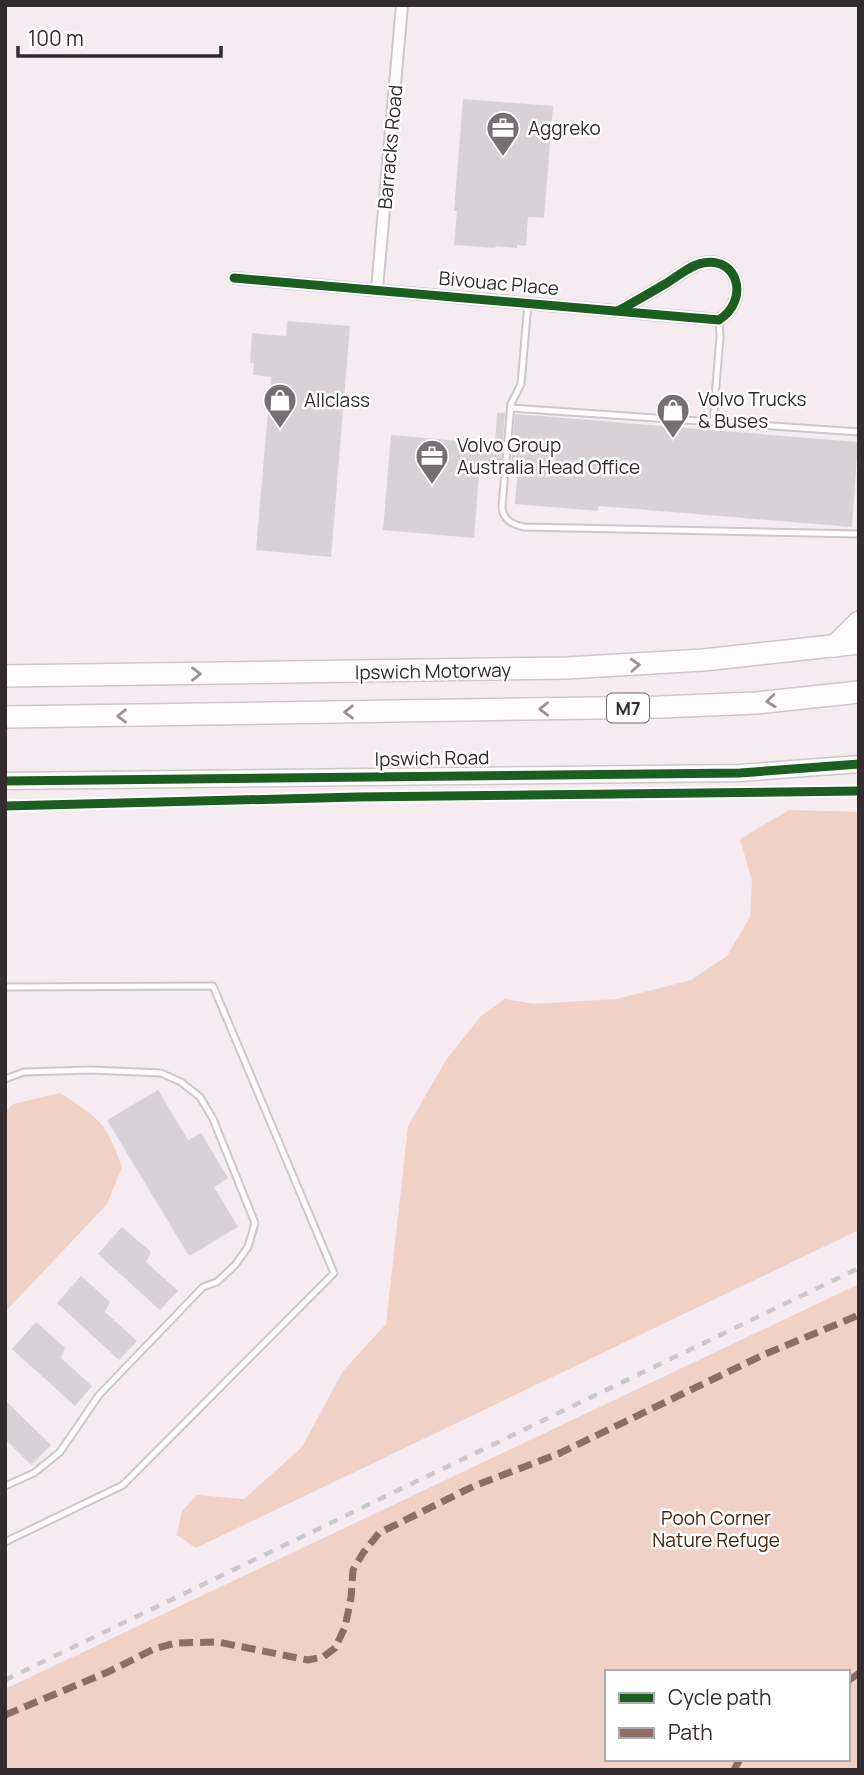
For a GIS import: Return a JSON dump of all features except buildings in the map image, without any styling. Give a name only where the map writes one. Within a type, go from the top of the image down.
[{"type":"highway","points":[[835,646],[859,622]]},
{"type":"highway","name":"Ipswich Motorway","points":[[5,676],[567,668],[703,660],[859,643]]},
{"type":"highway","name":"Ipswich Motorway","points":[[5,717],[660,707],[756,703],[859,692]]},
{"type":"street","name":"Barracks Road","points":[[377,289],[402,5]]},
{"type":"street","points":[[618,311],[703,262],[721,263],[732,274],[737,288],[736,303],[729,314],[719,320]]},
{"type":"street","name":"Bivouac Place","points":[[234,278],[719,320]]},
{"type":"street","name":"Ipswich Road","points":[[5,781],[740,773],[859,764]]},
{"type":"lane","points":[[528,303],[522,382],[511,408],[502,509],[507,519],[517,526],[859,534]]},
{"type":"lane","points":[[713,422],[719,320]]},
{"type":"lane","points":[[511,408],[859,432]]},
{"type":"lane","points":[[5,987],[213,986],[334,1273],[123,1485],[5,1542]]},
{"type":"lane","points":[[5,1079],[24,1072],[90,1070],[161,1073],[181,1082],[200,1097],[213,1119],[255,1223],[247,1247],[235,1265],[217,1282],[203,1286],[99,1395],[60,1452],[34,1473],[5,1486]]},
{"type":"green space","points":[[789,810],[859,812],[859,1230],[196,1548],[177,1535],[182,1511],[197,1495],[244,1499],[302,1447],[343,1371],[386,1324],[408,1126],[446,1060],[481,1016],[505,999],[534,1004],[617,999],[691,980],[727,956],[750,917],[752,881],[740,839]]},
{"type":"green space","points":[[60,1093],[100,1123],[111,1140],[122,1167],[107,1204],[5,1312],[5,1112],[13,1104]]},
{"type":"green space","name":"Pooh Corner Nature Refuge","points":[[859,1284],[859,1770],[5,1770],[5,1689]]},
{"type":"railway","points":[[5,1680],[859,1268]]},
{"type":"marked path","points":[[5,1715],[108,1672],[154,1649],[175,1643],[218,1642],[308,1660],[323,1657],[335,1648],[345,1627],[353,1570],[379,1533],[474,1486],[558,1454],[763,1355],[859,1315]]},
{"type":"marked path","points":[[850,1680],[859,1673]]},
{"type":"marked path","points":[[734,1770],[739,1761]]},
{"type":"cycle path","points":[[234,278],[719,320],[729,312],[734,302],[736,281],[725,266],[715,263],[698,264],[618,311]]},
{"type":"cycle path","points":[[5,781],[740,773],[859,764]]},
{"type":"cycle path","points":[[5,806],[357,797],[859,791]]},
{"type":"place","name":"Aggreko","points":[[503,158]]},
{"type":"place","name":"Allclass","points":[[280,430]]},
{"type":"place","name":"Volvo Trucks & Buses","points":[[673,440]]},
{"type":"place","name":"Volvo Group Australia Head Office","points":[[432,486]]}]
